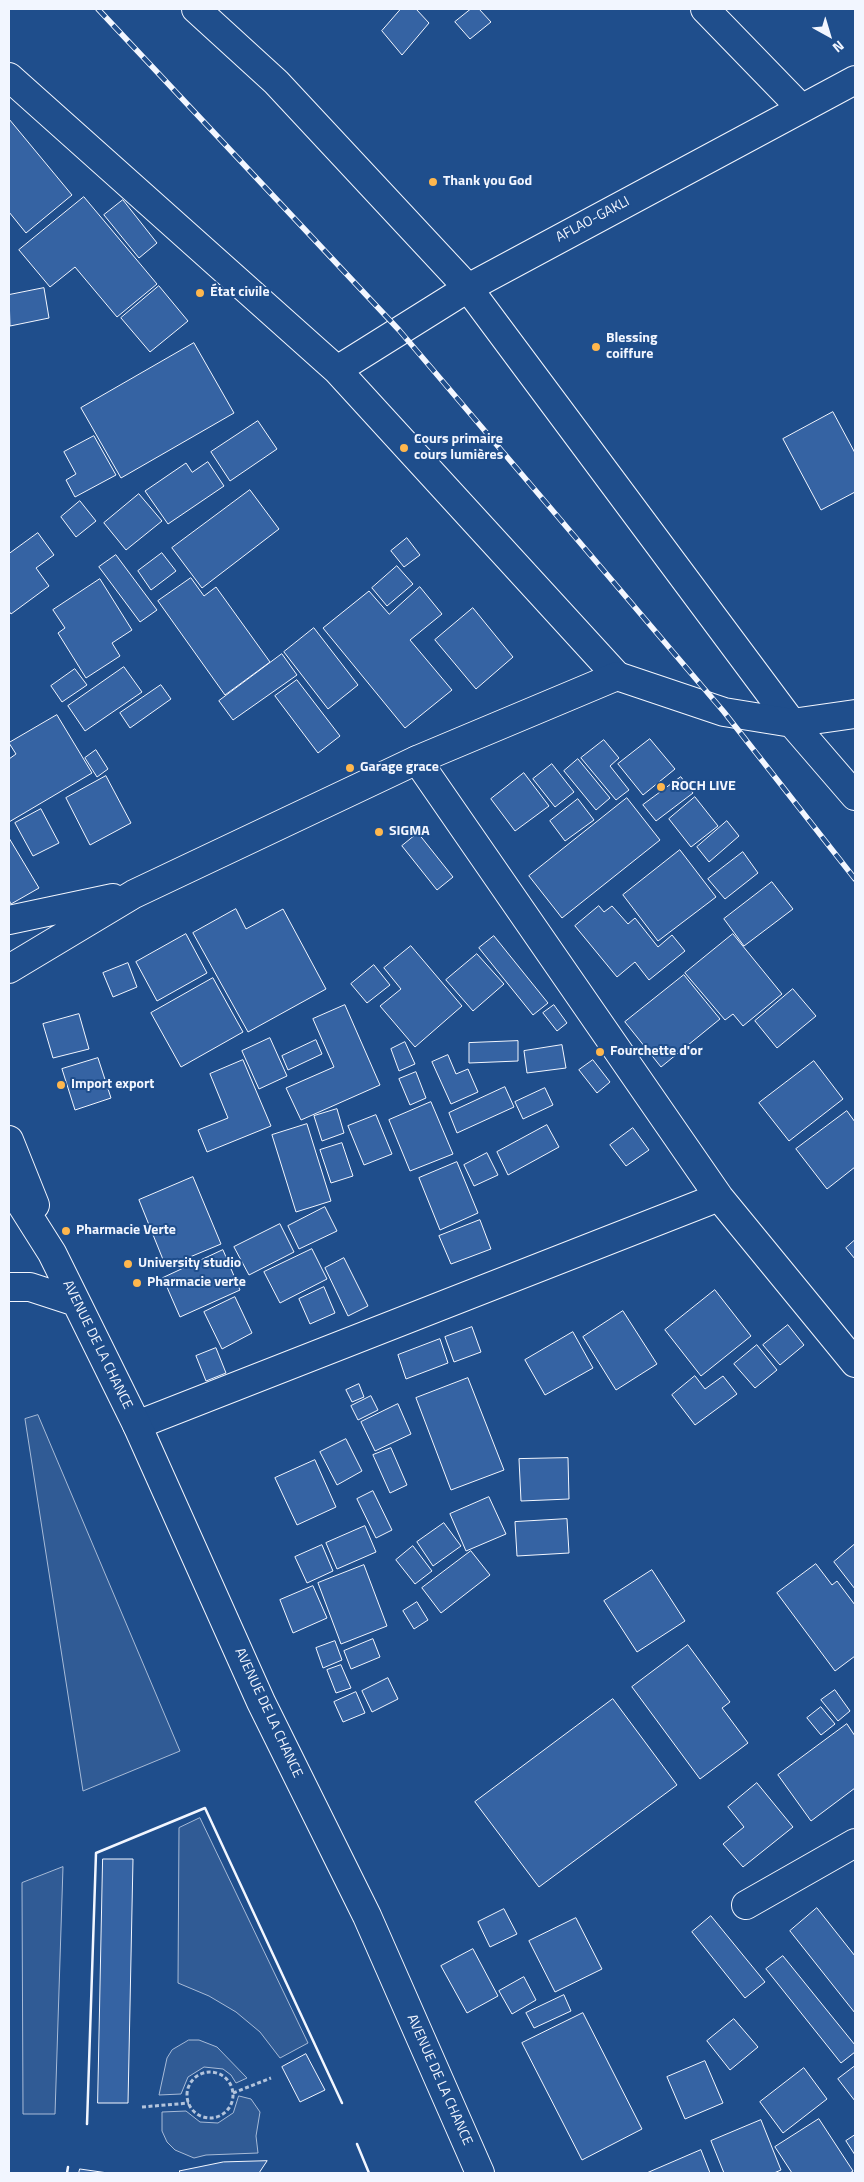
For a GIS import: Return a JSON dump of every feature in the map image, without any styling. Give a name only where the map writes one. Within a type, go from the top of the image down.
[{"type":"street","points":[[196,9],[276,82],[468,288],[792,722],[855,796]]},
{"type":"street","points":[[705,9],[801,108]]},
{"type":"street","points":[[9,78],[337,370],[617,676],[724,712],[792,722],[855,714]]},
{"type":"street","name":"AFLAO-GAKLI","points":[[337,370],[468,288],[855,80]]},
{"type":"street","points":[[9,969],[134,894],[417,760],[617,676]]},
{"type":"street","points":[[417,760],[719,1197],[855,1363]]},
{"type":"street","points":[[9,920],[134,894]]},
{"type":"street","name":"AVENUE DE LA CHANCE","points":[[9,1140],[42,1221],[52,1253]]},
{"type":"street","name":"AVENUE DE LA CHANCE","points":[[9,1185],[52,1253],[136,1426],[261,1702],[366,1916],[480,2173]]},
{"type":"street","points":[[136,1426],[719,1197]]},
{"type":"street","points":[[9,1287],[30,1287],[76,1302]]},
{"type":"street","points":[[746,1905],[855,1843]]},
{"type":"path","points":[[218,2074],[225,2078],[233,2092],[229,2109],[216,2118],[207,2118],[193,2110],[187,2095],[189,2086],[200,2075],[218,2074]]},
{"type":"path","points":[[233,2092],[271,2078]]},
{"type":"path","points":[[142,2107],[189,2104]]},
{"type":"shaded area","points":[[38,1415],[180,1751],[83,1791],[25,1419]]},
{"type":"shaded area","points":[[200,1818],[308,2043],[280,2058],[260,2032],[236,2012],[209,1996],[178,1983],[179,1828]]},
{"type":"shaded area","points":[[63,1867],[55,2114],[23,2114],[22,1883]]},
{"type":"shaded area","points":[[189,2040],[199,2040],[217,2047],[247,2078],[236,2083],[231,2075],[223,2069],[204,2067],[188,2077],[181,2094],[159,2095],[167,2058],[172,2050]]},
{"type":"shaded area","points":[[239,2096],[251,2099],[260,2112],[256,2136],[258,2153],[206,2155],[194,2158],[175,2150],[167,2142],[162,2131],[162,2112],[186,2111],[200,2122],[218,2123],[233,2113]]},
{"type":"building","points":[[401,9],[416,9],[429,23],[402,55],[382,31]]},
{"type":"building","points":[[471,9],[479,9],[491,22],[470,39],[455,22]]},
{"type":"building","points":[[9,119],[72,195],[26,233],[9,212]]},
{"type":"building","points":[[84,197],[157,284],[117,317],[75,267],[50,287],[19,250]]},
{"type":"building","points":[[123,200],[157,243],[139,258],[104,215]]},
{"type":"building","points":[[159,286],[188,321],[150,352],[121,318]]},
{"type":"building","points":[[44,288],[49,318],[10,326],[9,295]]},
{"type":"building","points":[[194,343],[234,413],[121,478],[81,408]]},
{"type":"building","points":[[833,412],[855,453],[855,492],[821,510],[783,439]]},
{"type":"building","points":[[258,421],[277,449],[230,481],[211,452]]},
{"type":"building","points":[[94,436],[116,475],[75,497],[66,480],[76,474],[64,452]]},
{"type":"building","points":[[208,462],[224,486],[168,524],[145,491],[186,463],[192,472]]},
{"type":"building","points":[[250,490],[279,529],[202,588],[172,548]]},
{"type":"building","points":[[139,494],[162,521],[126,550],[104,523]]},
{"type":"building","points":[[80,501],[96,521],[76,537],[61,517]]},
{"type":"building","points":[[38,533],[54,555],[36,568],[49,586],[11,614],[9,611],[9,554]]},
{"type":"building","points":[[407,538],[420,555],[404,567],[391,551]]},
{"type":"building","points":[[162,553],[176,571],[151,590],[138,571]]},
{"type":"building","points":[[116,555],[157,610],[140,622],[99,567]]},
{"type":"building","points":[[397,566],[413,584],[387,606],[372,588]]},
{"type":"building","points":[[191,578],[204,596],[216,587],[270,662],[225,695],[158,601]]},
{"type":"building","points":[[100,579],[132,630],[112,643],[120,656],[86,678],[58,633],[65,628],[53,610]]},
{"type":"building","points":[[420,587],[442,614],[410,640],[452,690],[405,728],[323,628],[369,591],[389,614]]},
{"type":"building","points":[[473,608],[513,657],[476,689],[435,640]]},
{"type":"building","points":[[314,628],[358,685],[328,709],[284,652]]},
{"type":"building","points":[[282,654],[297,675],[233,720],[219,701]]},
{"type":"building","points":[[124,667],[142,692],[85,731],[68,706]]},
{"type":"building","points":[[75,669],[87,685],[62,702],[51,686]]},
{"type":"building","points":[[297,680],[340,736],[318,753],[275,696]]},
{"type":"building","points":[[161,685],[171,699],[130,728],[120,713]]},
{"type":"building","points":[[57,715],[92,773],[9,822],[9,759],[16,754],[9,743]]},
{"type":"building","points":[[650,739],[675,769],[643,795],[618,764]]},
{"type":"building","points":[[604,740],[619,758],[610,766],[629,790],[616,800],[581,758]]},
{"type":"building","points":[[96,750],[108,769],[97,777],[85,758]]},
{"type":"building","points":[[578,759],[610,798],[596,810],[564,771]]},
{"type":"building","points":[[552,764],[574,792],[555,807],[533,779]]},
{"type":"building","points":[[524,773],[549,806],[515,831],[491,799]]},
{"type":"building","points":[[106,776],[131,823],[90,845],[66,798]]},
{"type":"building","points":[[681,777],[693,793],[656,821],[643,805]]},
{"type":"building","points":[[695,797],[718,826],[691,847],[669,819]]},
{"type":"building","points":[[627,798],[660,840],[562,918],[529,876]]},
{"type":"building","points":[[578,799],[594,820],[565,841],[550,821]]},
{"type":"building","points":[[41,809],[59,843],[33,856],[15,823]]},
{"type":"building","points":[[727,821],[739,836],[709,862],[697,847]]},
{"type":"building","points":[[418,833],[453,877],[437,890],[402,846]]},
{"type":"building","points":[[9,838],[39,888],[11,904],[9,900]]},
{"type":"building","points":[[680,850],[716,897],[658,941],[623,895]]},
{"type":"building","points":[[743,852],[758,873],[725,899],[708,879]]},
{"type":"building","points":[[772,882],[793,909],[744,946],[724,919]]},
{"type":"building","points":[[599,906],[604,912],[612,906],[628,924],[635,918],[658,947],[672,935],[685,951],[649,980],[635,962],[617,977],[575,926]]},
{"type":"building","points":[[236,909],[246,929],[283,909],[326,989],[248,1032],[193,933]]},
{"type":"building","points":[[186,934],[207,973],[157,1001],[136,962]]},
{"type":"building","points":[[733,934],[782,994],[743,1026],[733,1014],[725,1020],[685,973]]},
{"type":"building","points":[[494,936],[548,1003],[533,1015],[479,948]]},
{"type":"building","points":[[411,946],[462,1006],[415,1047],[380,1006],[401,989],[384,968]]},
{"type":"building","points":[[477,954],[504,984],[473,1011],[446,980]]},
{"type":"building","points":[[128,963],[137,987],[113,997],[103,973]]},
{"type":"building","points":[[374,965],[390,985],[367,1003],[351,984]]},
{"type":"building","points":[[684,975],[720,1019],[661,1067],[625,1022]]},
{"type":"building","points":[[213,978],[243,1032],[181,1067],[151,1013]]},
{"type":"building","points":[[793,989],[816,1016],[777,1048],[755,1021]]},
{"type":"building","points":[[345,1005],[380,1085],[301,1120],[286,1088],[334,1067],[313,1019]]},
{"type":"building","points":[[554,1005],[567,1023],[557,1031],[543,1013]]},
{"type":"building","points":[[79,1014],[89,1049],[53,1058],[43,1024]]},
{"type":"building","points":[[270,1038],[287,1076],[259,1089],[242,1051]]},
{"type":"building","points":[[316,1040],[322,1054],[288,1070],[282,1056]]},
{"type":"building","points":[[518,1041],[518,1061],[469,1063],[469,1043]]},
{"type":"building","points":[[405,1042],[415,1064],[399,1071],[391,1049]]},
{"type":"building","points":[[562,1045],[566,1068],[527,1073],[524,1051]]},
{"type":"building","points":[[448,1055],[456,1074],[468,1069],[478,1092],[451,1104],[432,1062]]},
{"type":"building","points":[[98,1058],[111,1098],[75,1110],[62,1069]]},
{"type":"building","points":[[243,1060],[271,1126],[207,1152],[198,1130],[228,1118],[210,1074]]},
{"type":"building","points":[[593,1060],[610,1082],[597,1093],[579,1070]]},
{"type":"building","points":[[814,1061],[843,1099],[789,1141],[759,1103]]},
{"type":"building","points":[[416,1072],[426,1098],[410,1105],[399,1079]]},
{"type":"building","points":[[505,1087],[514,1107],[457,1133],[449,1113]]},
{"type":"building","points":[[545,1088],[553,1105],[523,1119],[515,1102]]},
{"type":"building","points":[[431,1102],[453,1154],[410,1171],[389,1120]]},
{"type":"building","points":[[337,1109],[344,1133],[322,1141],[314,1116]]},
{"type":"building","points":[[847,1111],[855,1122],[855,1167],[827,1189],[796,1149]]},
{"type":"building","points":[[376,1115],[392,1154],[364,1165],[348,1126]]},
{"type":"building","points":[[307,1124],[331,1201],[296,1212],[272,1135]]},
{"type":"building","points":[[547,1125],[559,1147],[508,1175],[497,1152]]},
{"type":"building","points":[[633,1128],[649,1150],[626,1166],[610,1145]]},
{"type":"building","points":[[342,1143],[353,1176],[331,1183],[320,1150]]},
{"type":"building","points":[[487,1153],[498,1175],[474,1186],[464,1165]]},
{"type":"building","points":[[457,1162],[478,1213],[440,1230],[419,1178]]},
{"type":"building","points":[[193,1177],[221,1244],[166,1267],[139,1200]]},
{"type":"building","points":[[325,1207],[337,1231],[299,1249],[288,1226]]},
{"type":"building","points":[[480,1220],[491,1249],[451,1264],[439,1236]]},
{"type":"building","points":[[280,1224],[294,1252],[249,1275],[234,1247]]},
{"type":"building","points":[[855,1240],[855,1259],[846,1248]]},
{"type":"building","points":[[312,1249],[327,1279],[280,1303],[264,1272]]},
{"type":"building","points":[[223,1250],[240,1290],[180,1317],[163,1278]]},
{"type":"building","points":[[344,1258],[368,1306],[348,1316],[325,1268]]},
{"type":"building","points":[[324,1287],[335,1313],[310,1324],[299,1299]]},
{"type":"building","points":[[715,1290],[751,1336],[701,1376],[665,1330]]},
{"type":"building","points":[[235,1297],[252,1333],[222,1349],[204,1312]]},
{"type":"building","points":[[623,1311],[657,1364],[616,1390],[583,1337]]},
{"type":"building","points":[[788,1325],[804,1345],[780,1365],[763,1345]]},
{"type":"building","points":[[472,1327],[481,1352],[454,1362],[445,1337]]},
{"type":"building","points":[[573,1332],[593,1368],[545,1395],[525,1360]]},
{"type":"building","points":[[440,1339],[448,1363],[406,1379],[398,1355]]},
{"type":"building","points":[[757,1345],[777,1370],[755,1388],[734,1364]]},
{"type":"building","points":[[216,1348],[226,1373],[206,1381],[196,1356]]},
{"type":"building","points":[[695,1376],[705,1389],[723,1376],[737,1394],[695,1425],[672,1395]]},
{"type":"building","points":[[468,1378],[504,1470],[451,1490],[416,1398]]},
{"type":"building","points":[[359,1384],[364,1397],[352,1402],[346,1390]]},
{"type":"building","points":[[371,1396],[378,1410],[358,1420],[351,1406]]},
{"type":"building","points":[[398,1404],[411,1434],[375,1451],[361,1422]]},
{"type":"building","points":[[346,1439],[362,1471],[337,1485],[320,1452]]},
{"type":"building","points":[[391,1448],[407,1485],[390,1493],[373,1455]]},
{"type":"building","points":[[568,1458],[569,1499],[521,1501],[519,1459]]},
{"type":"building","points":[[315,1460],[336,1507],[297,1525],[275,1478]]},
{"type":"building","points":[[373,1491],[392,1530],[376,1538],[357,1499]]},
{"type":"building","points":[[489,1497],[506,1534],[466,1551],[450,1514]]},
{"type":"building","points":[[567,1519],[569,1553],[517,1556],[515,1522]]},
{"type":"building","points":[[444,1523],[461,1546],[433,1566],[417,1542]]},
{"type":"building","points":[[365,1526],[376,1552],[337,1569],[326,1543]]},
{"type":"building","points":[[855,1544],[855,1589],[834,1562]]},
{"type":"building","points":[[322,1545],[333,1571],[307,1583],[295,1557]]},
{"type":"building","points":[[413,1546],[432,1571],[415,1584],[396,1560]]},
{"type":"building","points":[[471,1551],[490,1575],[441,1613],[422,1588]]},
{"type":"building","points":[[816,1564],[832,1585],[837,1581],[855,1605],[855,1656],[835,1671],[777,1593]]},
{"type":"building","points":[[364,1565],[387,1626],[341,1644],[318,1583]]},
{"type":"building","points":[[652,1570],[685,1621],[637,1652],[604,1601]]},
{"type":"building","points":[[313,1586],[327,1618],[293,1633],[280,1600]]},
{"type":"building","points":[[417,1602],[428,1620],[414,1629],[403,1611]]},
{"type":"building","points":[[373,1639],[380,1657],[351,1669],[344,1651]]},
{"type":"building","points":[[335,1641],[342,1660],[323,1668],[316,1648]]},
{"type":"building","points":[[688,1645],[730,1702],[722,1708],[748,1743],[700,1779],[632,1687]]},
{"type":"building","points":[[341,1665],[351,1688],[336,1693],[327,1670]]},
{"type":"building","points":[[388,1678],[398,1699],[372,1712],[362,1691]]},
{"type":"building","points":[[835,1690],[850,1711],[838,1721],[821,1700]]},
{"type":"building","points":[[356,1692],[365,1713],[343,1722],[334,1702]]},
{"type":"building","points":[[613,1699],[677,1785],[539,1887],[475,1802]]},
{"type":"building","points":[[821,1707],[835,1724],[821,1735],[807,1718]]},
{"type":"building","points":[[847,1724],[855,1736],[855,1788],[811,1821],[778,1775]]},
{"type":"building","points":[[757,1783],[793,1827],[743,1867],[723,1844],[744,1827],[728,1807]]},
{"type":"building","points":[[103,1859],[133,1859],[128,2103],[98,2103]]},
{"type":"building","points":[[817,1908],[855,1956],[855,2013],[790,1931]]},
{"type":"building","points":[[504,1909],[517,1934],[490,1947],[478,1922]]},
{"type":"building","points":[[711,1916],[765,1982],[745,1998],[692,1932]]},
{"type":"building","points":[[576,1918],[602,1969],[555,1992],[529,1941]]},
{"type":"building","points":[[473,1949],[498,1996],[467,2013],[441,1966]]},
{"type":"building","points":[[783,1956],[855,2045],[855,2052],[841,2063],[766,1969]]},
{"type":"building","points":[[524,1977],[536,2000],[512,2014],[499,1991]]},
{"type":"building","points":[[564,1995],[571,2011],[534,2028],[526,2013]]},
{"type":"building","points":[[583,2013],[642,2129],[582,2160],[522,2043]]},
{"type":"building","points":[[734,2019],[758,2047],[730,2070],[707,2041]]},
{"type":"building","points":[[306,2054],[325,2090],[300,2102],[282,2067]]},
{"type":"building","points":[[705,2061],[723,2103],[685,2119],[667,2077]]},
{"type":"building","points":[[855,2066],[855,2101],[838,2079]]},
{"type":"building","points":[[804,2068],[827,2099],[783,2133],[760,2102]]},
{"type":"building","points":[[819,2119],[853,2171],[850,2173],[792,2173],[775,2147]]},
{"type":"building","points":[[761,2120],[781,2170],[774,2173],[724,2173],[711,2141]]},
{"type":"building","points":[[855,2135],[855,2155],[846,2141]]},
{"type":"building","points":[[701,2150],[710,2173],[647,2173]]},
{"type":"building","points":[[267,2161],[259,2173],[181,2173],[179,2171],[223,2162]]},
{"type":"building","points":[[80,2169],[108,2173],[79,2173]]},
{"type":"railway","points":[[98,9],[399,330],[724,712],[855,879]]},
{"type":"wall","points":[[87,2124],[96,1853],[205,1808],[342,2103]]},
{"type":"wall","points":[[357,2144],[369,2173]]},
{"type":"wall","points":[[67,2173],[68,2167]]},
{"type":"place","name":"Thank you God","points":[[433,182]]},
{"type":"place","name":"État civile","points":[[200,293]]},
{"type":"place","name":"Blessing coiffure","points":[[596,347]]},
{"type":"place","name":"Cours primaire cours lumières","points":[[404,448]]},
{"type":"place","name":"Garage grace","points":[[350,768]]},
{"type":"place","name":"ROCH LIVE","points":[[661,787]]},
{"type":"place","name":"SIGMA","points":[[379,832]]},
{"type":"place","name":"Fourchette d'or","points":[[600,1052]]},
{"type":"place","name":"Import export","points":[[61,1085]]},
{"type":"place","name":"Pharmacie Verte","points":[[66,1231]]},
{"type":"place","name":"University studio","points":[[128,1264]]},
{"type":"place","name":"Pharmacie verte","points":[[137,1283]]}]
